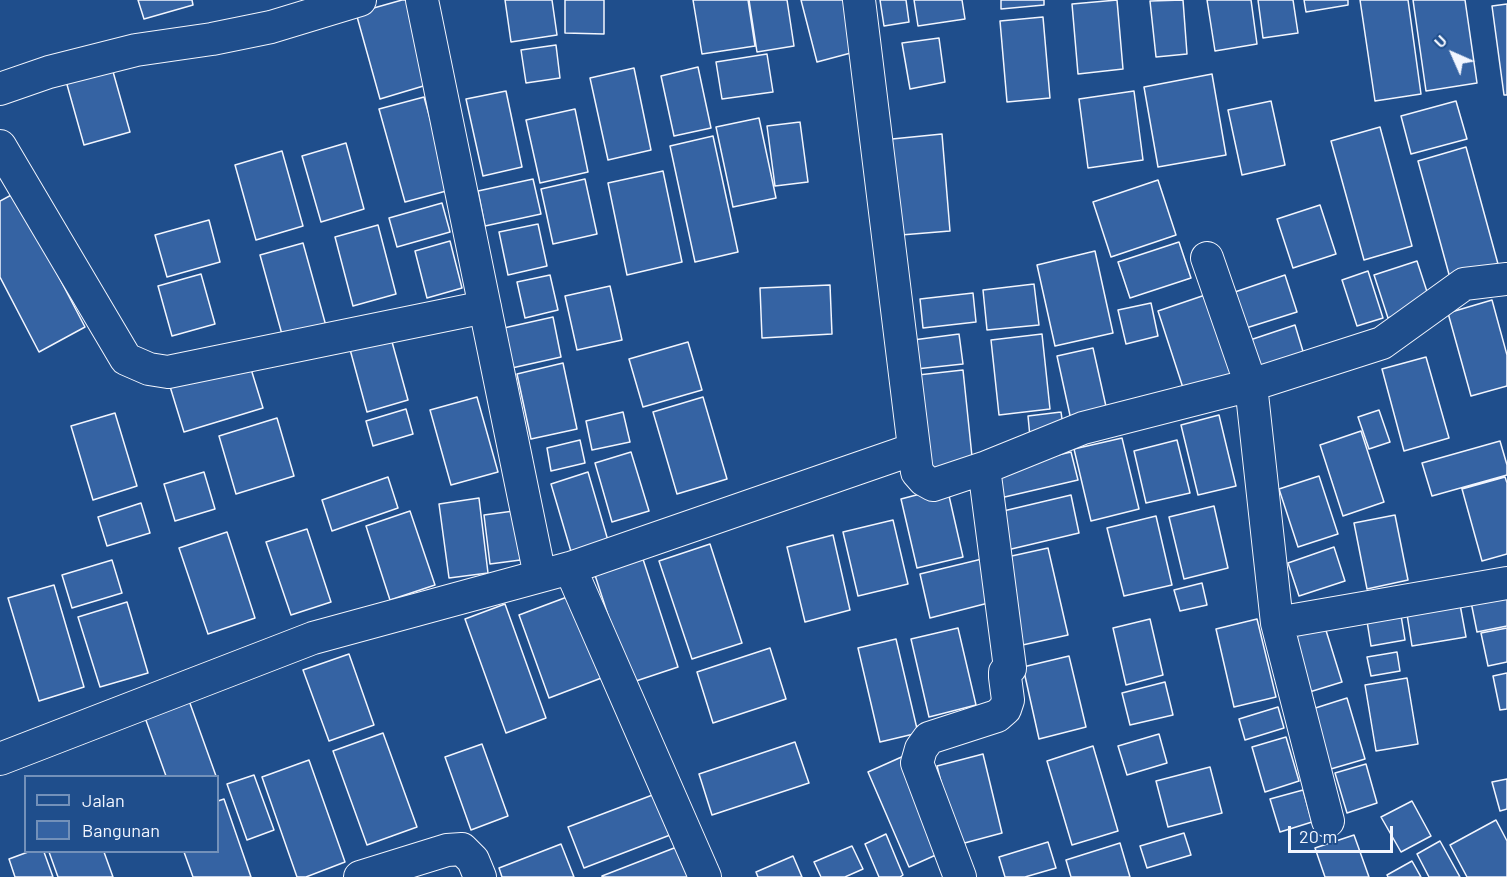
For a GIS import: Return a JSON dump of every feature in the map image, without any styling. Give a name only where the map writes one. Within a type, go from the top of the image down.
[{"type":"street","points":[[0,89],[49,72],[136,50],[271,27],[360,0]]},
{"type":"street","points":[[422,0],[540,576]]},
{"type":"street","points":[[859,0],[917,472],[924,480],[933,484],[984,468],[1083,428],[1251,385],[1382,343],[1464,284],[1507,279]]},
{"type":"street","points":[[0,146],[126,359],[149,369],[168,372],[485,307]]},
{"type":"street","points":[[1207,258],[1251,385],[1277,623],[1328,822]]},
{"type":"street","points":[[0,759],[313,638],[570,568],[914,449]]},
{"type":"street","points":[[960,877],[916,763],[928,738],[997,716],[1005,709],[1008,700],[1005,672],[1010,668],[984,468]]},
{"type":"street","points":[[570,568],[705,877]]},
{"type":"street","points":[[1277,623],[1507,583]]},
{"type":"street","points":[[360,877],[447,850],[462,849],[473,860],[480,877]]},
{"type":"building","points":[[138,0],[192,0],[193,5],[144,19]]},
{"type":"building","points":[[408,0],[430,84],[380,99],[356,13]]},
{"type":"building","points":[[505,0],[552,0],[557,35],[511,42]]},
{"type":"building","points":[[565,0],[604,0],[604,34],[565,33]]},
{"type":"building","points":[[693,0],[748,0],[755,46],[702,54]]},
{"type":"building","points":[[749,0],[787,0],[794,46],[757,52]]},
{"type":"building","points":[[801,0],[849,0],[862,50],[817,62]]},
{"type":"building","points":[[880,0],[906,0],[909,22],[884,26]]},
{"type":"building","points":[[914,0],[962,0],[965,19],[918,26]]},
{"type":"building","points":[[1001,0],[1044,0],[1044,5],[1001,9]]},
{"type":"building","points":[[1117,0],[1123,69],[1078,74],[1072,4]]},
{"type":"building","points":[[1183,0],[1187,54],[1156,57],[1150,1]]},
{"type":"building","points":[[1207,0],[1251,0],[1257,44],[1215,51]]},
{"type":"building","points":[[1258,0],[1293,0],[1298,33],[1263,38]]},
{"type":"building","points":[[1304,0],[1348,0],[1348,5],[1306,12]]},
{"type":"building","points":[[1360,0],[1408,0],[1421,94],[1375,101]]},
{"type":"building","points":[[1413,0],[1465,0],[1477,83],[1426,91]]},
{"type":"building","points":[[1507,4],[1507,95],[1504,95],[1492,6]]},
{"type":"building","points":[[1043,17],[1050,98],[1007,102],[1000,21]]},
{"type":"building","points":[[939,38],[945,82],[910,89],[902,43]]},
{"type":"building","points":[[556,45],[560,78],[526,83],[521,50]]},
{"type":"building","points":[[767,54],[773,92],[722,99],[716,62]]},
{"type":"building","points":[[110,61],[130,132],[84,145],[64,74]]},
{"type":"building","points":[[698,67],[711,128],[674,136],[661,76]]},
{"type":"building","points":[[634,68],[651,150],[608,160],[590,78]]},
{"type":"building","points":[[1212,74],[1226,155],[1158,167],[1144,87]]},
{"type":"building","points":[[506,91],[522,167],[483,176],[466,99]]},
{"type":"building","points":[[1134,91],[1143,160],[1088,168],[1079,99]]},
{"type":"building","points":[[424,97],[450,190],[405,202],[379,109]]},
{"type":"building","points":[[1271,101],[1285,165],[1242,175],[1228,110]]},
{"type":"building","points":[[1456,101],[1467,139],[1411,154],[1401,116]]},
{"type":"building","points":[[575,109],[588,172],[540,183],[526,120]]},
{"type":"building","points":[[759,118],[776,198],[733,207],[716,127]]},
{"type":"building","points":[[800,122],[808,182],[775,186],[767,126]]},
{"type":"building","points":[[1380,127],[1412,246],[1364,260],[1331,141]]},
{"type":"building","points":[[942,134],[950,231],[901,235],[892,139]]},
{"type":"building","points":[[713,136],[738,252],[695,262],[670,146]]},
{"type":"building","points":[[346,143],[364,209],[321,222],[302,156]]},
{"type":"building","points":[[1466,147],[1498,264],[1450,278],[1418,161]]},
{"type":"building","points":[[282,151],[303,226],[256,240],[235,165]]},
{"type":"building","points":[[663,171],[682,262],[627,275],[608,183]]},
{"type":"building","points":[[533,179],[541,214],[485,226],[478,191]]},
{"type":"building","points":[[585,179],[597,234],[553,244],[541,189]]},
{"type":"building","points":[[1158,180],[1176,235],[1111,257],[1093,202]]},
{"type":"building","points":[[15,193],[85,327],[39,352],[0,277],[0,201]]},
{"type":"building","points":[[442,203],[450,232],[397,247],[389,218]]},
{"type":"building","points":[[1320,205],[1336,254],[1293,268],[1277,219]]},
{"type":"building","points":[[209,220],[220,262],[167,277],[155,235]]},
{"type":"building","points":[[538,224],[547,266],[508,275],[499,232]]},
{"type":"building","points":[[378,225],[396,294],[353,306],[335,237]]},
{"type":"building","points":[[450,241],[462,288],[427,298],[415,251]]},
{"type":"building","points":[[1179,242],[1191,278],[1130,298],[1118,262]]},
{"type":"building","points":[[303,243],[326,326],[283,338],[260,255]]},
{"type":"building","points":[[1095,251],[1113,333],[1055,346],[1037,265]]},
{"type":"building","points":[[1417,261],[1431,304],[1388,318],[1374,275]]},
{"type":"building","points":[[1368,271],[1383,318],[1357,326],[1342,280]]},
{"type":"building","points":[[201,274],[215,324],[172,336],[158,286]]},
{"type":"building","points":[[550,275],[558,310],[525,318],[517,282]]},
{"type":"building","points":[[1285,275],[1297,312],[1243,329],[1232,293]]},
{"type":"building","points":[[1034,284],[1039,325],[987,330],[983,290]]},
{"type":"building","points":[[830,285],[832,334],[762,338],[760,288]]},
{"type":"building","points":[[610,286],[622,340],[577,350],[565,296]]},
{"type":"building","points":[[1214,292],[1241,375],[1185,394],[1158,311]]},
{"type":"building","points":[[973,293],[976,322],[923,328],[920,299]]},
{"type":"building","points":[[1492,300],[1507,355],[1507,386],[1471,396],[1448,313]]},
{"type":"building","points":[[1151,303],[1158,336],[1126,344],[1118,310]]},
{"type":"building","points":[[553,317],[561,357],[503,370],[495,330]]},
{"type":"building","points":[[1295,325],[1305,358],[1257,374],[1247,341]]},
{"type":"building","points":[[389,331],[408,400],[367,412],[348,342]]},
{"type":"building","points":[[959,334],[963,364],[916,369],[913,340]]},
{"type":"building","points":[[1042,334],[1050,409],[999,415],[991,340]]},
{"type":"building","points":[[688,342],[702,390],[643,407],[629,359]]},
{"type":"building","points":[[1093,348],[1107,411],[1071,420],[1057,356]]},
{"type":"building","points":[[247,356],[263,408],[184,432],[168,380]]},
{"type":"building","points":[[1426,357],[1449,438],[1404,451],[1382,369]]},
{"type":"building","points":[[563,363],[577,429],[531,439],[517,374]]},
{"type":"building","points":[[963,370],[973,466],[928,471],[918,375]]},
{"type":"building","points":[[477,397],[498,472],[451,485],[430,410]]},
{"type":"building","points":[[703,397],[727,479],[677,494],[653,412]]},
{"type":"building","points":[[406,409],[413,434],[373,446],[366,421]]},
{"type":"building","points":[[1379,410],[1390,442],[1369,449],[1358,417]]},
{"type":"building","points":[[623,412],[630,442],[592,450],[586,421]]},
{"type":"building","points":[[1061,412],[1064,433],[1030,437],[1028,416]]},
{"type":"building","points":[[115,413],[137,486],[93,500],[71,426]]},
{"type":"building","points":[[1219,415],[1236,486],[1198,495],[1181,425]]},
{"type":"building","points":[[277,418],[294,476],[236,494],[219,436]]},
{"type":"building","points":[[1361,431],[1384,502],[1343,516],[1320,445]]},
{"type":"building","points":[[1122,438],[1139,509],[1091,521],[1074,449]]},
{"type":"building","points":[[580,440],[585,463],[551,471],[547,448]]},
{"type":"building","points":[[1177,440],[1190,493],[1146,503],[1134,451]]},
{"type":"building","points":[[1500,441],[1507,465],[1507,475],[1432,496],[1422,463]]},
{"type":"building","points":[[631,452],[649,511],[612,522],[595,463]]},
{"type":"building","points":[[1071,452],[1078,480],[996,499],[989,471]]},
{"type":"building","points":[[204,472],[215,509],[175,521],[164,484]]},
{"type":"building","points":[[588,472],[609,544],[572,555],[551,484]]},
{"type":"building","points":[[1319,476],[1338,534],[1298,547],[1279,489]]},
{"type":"building","points":[[388,477],[398,508],[332,531],[322,500]]},
{"type":"building","points":[[1505,477],[1507,483],[1507,554],[1482,561],[1462,489]]},
{"type":"building","points":[[947,487],[963,557],[917,568],[901,499]]},
{"type":"building","points":[[1071,495],[1079,533],[1003,551],[995,513]]},
{"type":"building","points":[[479,498],[488,573],[449,578],[439,504]]},
{"type":"building","points":[[141,503],[150,533],[107,546],[98,517]]},
{"type":"building","points":[[1214,506],[1228,568],[1184,579],[1169,517]]},
{"type":"building","points":[[521,510],[528,559],[490,564],[484,515]]},
{"type":"building","points":[[410,511],[435,585],[390,600],[366,526]]},
{"type":"building","points":[[1395,515],[1408,580],[1367,589],[1354,523]]},
{"type":"building","points":[[1156,516],[1172,585],[1124,596],[1107,528]]},
{"type":"building","points":[[893,520],[908,584],[858,596],[843,532]]},
{"type":"building","points":[[307,529],[331,602],[291,615],[266,542]]},
{"type":"building","points":[[227,532],[255,618],[208,634],[179,548]]},
{"type":"building","points":[[833,535],[850,610],[805,622],[787,547]]},
{"type":"building","points":[[710,544],[742,643],[692,659],[659,561]]},
{"type":"building","points":[[1334,547],[1345,581],[1299,596],[1288,563]]},
{"type":"building","points":[[1048,548],[1068,635],[1018,646],[998,559]]},
{"type":"building","points":[[642,556],[678,667],[630,683],[594,572]]},
{"type":"building","points":[[986,558],[996,601],[930,618],[920,574]]},
{"type":"building","points":[[112,560],[122,593],[72,608],[62,575]]},
{"type":"building","points":[[1202,583],[1207,605],[1180,611],[1174,590]]},
{"type":"building","points":[[54,585],[84,687],[39,701],[8,598]]},
{"type":"building","points":[[1507,589],[1507,626],[1477,632],[1470,597]]},
{"type":"building","points":[[575,594],[604,677],[549,698],[519,615]]},
{"type":"building","points":[[1459,599],[1466,637],[1412,646],[1406,608]]},
{"type":"building","points":[[127,602],[148,673],[100,687],[78,617]]},
{"type":"building","points":[[505,604],[546,718],[506,733],[465,619]]},
{"type":"building","points":[[1400,609],[1405,640],[1371,646],[1366,615]]},
{"type":"building","points":[[1150,619],[1163,675],[1126,685],[1113,628]]},
{"type":"building","points":[[1257,619],[1276,697],[1234,707],[1216,629]]},
{"type":"building","points":[[1324,624],[1342,682],[1303,694],[1285,636]]},
{"type":"building","points":[[958,628],[976,705],[929,717],[911,639]]},
{"type":"building","points":[[1507,628],[1507,662],[1488,666],[1481,633]]},
{"type":"building","points":[[896,639],[918,733],[880,742],[858,648]]},
{"type":"building","points":[[770,648],[786,699],[713,723],[697,672]]},
{"type":"building","points":[[1397,652],[1400,671],[1371,676],[1367,657]]},
{"type":"building","points":[[349,654],[374,725],[329,741],[303,670]]},
{"type":"building","points":[[1069,656],[1086,727],[1039,739],[1023,667]]},
{"type":"building","points":[[1507,673],[1507,709],[1500,710],[1493,676]]},
{"type":"building","points":[[1407,678],[1418,744],[1376,751],[1365,685]]},
{"type":"building","points":[[1165,682],[1173,715],[1130,725],[1122,693]]},
{"type":"building","points":[[187,695],[216,775],[166,775],[143,712]]},
{"type":"building","points":[[1347,698],[1365,759],[1324,771],[1306,711]]},
{"type":"building","points":[[1278,707],[1284,728],[1245,740],[1239,719]]},
{"type":"building","points":[[383,733],[417,827],[367,845],[333,751]]},
{"type":"building","points":[[1159,734],[1167,763],[1127,775],[1118,746]]},
{"type":"building","points":[[1286,737],[1299,781],[1265,792],[1252,747]]},
{"type":"building","points":[[795,742],[809,783],[712,815],[699,774]]},
{"type":"building","points":[[482,744],[508,816],[471,830],[445,757]]},
{"type":"building","points":[[1093,746],[1118,831],[1072,845],[1047,761]]},
{"type":"building","points":[[983,754],[1002,833],[957,845],[937,766]]},
{"type":"building","points":[[906,755],[947,850],[909,867],[868,772]]},
{"type":"building","points":[[309,760],[345,862],[306,877],[297,877],[262,777]]},
{"type":"building","points":[[1366,764],[1377,803],[1347,813],[1335,773]]},
{"type":"building","points":[[1210,767],[1222,813],[1168,827],[1156,781]]},
{"type":"building","points":[[254,775],[274,830],[247,840],[227,784]]},
{"type":"building","points":[[1507,779],[1507,809],[1500,811],[1492,782]]},
{"type":"building","points":[[1303,790],[1312,822],[1280,832],[1270,799]]},
{"type":"building","points":[[663,791],[678,832],[584,868],[568,827]]},
{"type":"building","points":[[224,799],[251,877],[193,877],[184,853],[219,853],[219,801]]},
{"type":"building","points":[[1412,801],[1431,836],[1401,852],[1381,817]]},
{"type":"building","points":[[1496,820],[1507,841],[1507,877],[1467,877],[1450,845]]},
{"type":"building","points":[[1184,833],[1191,855],[1147,868],[1140,846]]},
{"type":"building","points":[[886,834],[903,875],[900,877],[879,877],[865,844]]},
{"type":"building","points":[[1354,835],[1369,877],[1325,877],[1315,848]]},
{"type":"building","points":[[1440,841],[1460,877],[1429,877],[1417,854]]},
{"type":"building","points":[[1048,842],[1056,868],[1025,877],[1005,877],[999,857]]},
{"type":"building","points":[[687,843],[700,877],[602,877],[602,876]]},
{"type":"building","points":[[1120,843],[1130,877],[1071,877],[1066,860]]},
{"type":"building","points":[[561,844],[574,877],[502,877],[499,868]]},
{"type":"building","points":[[852,846],[863,869],[845,877],[821,877],[814,862]]},
{"type":"building","points":[[25,853],[44,853],[53,877],[15,877],[9,859]]},
{"type":"building","points":[[49,853],[104,853],[113,877],[58,877]]},
{"type":"building","points":[[793,856],[802,877],[758,877],[756,872]]},
{"type":"building","points":[[1412,861],[1421,877],[1388,877],[1387,875]]}]
